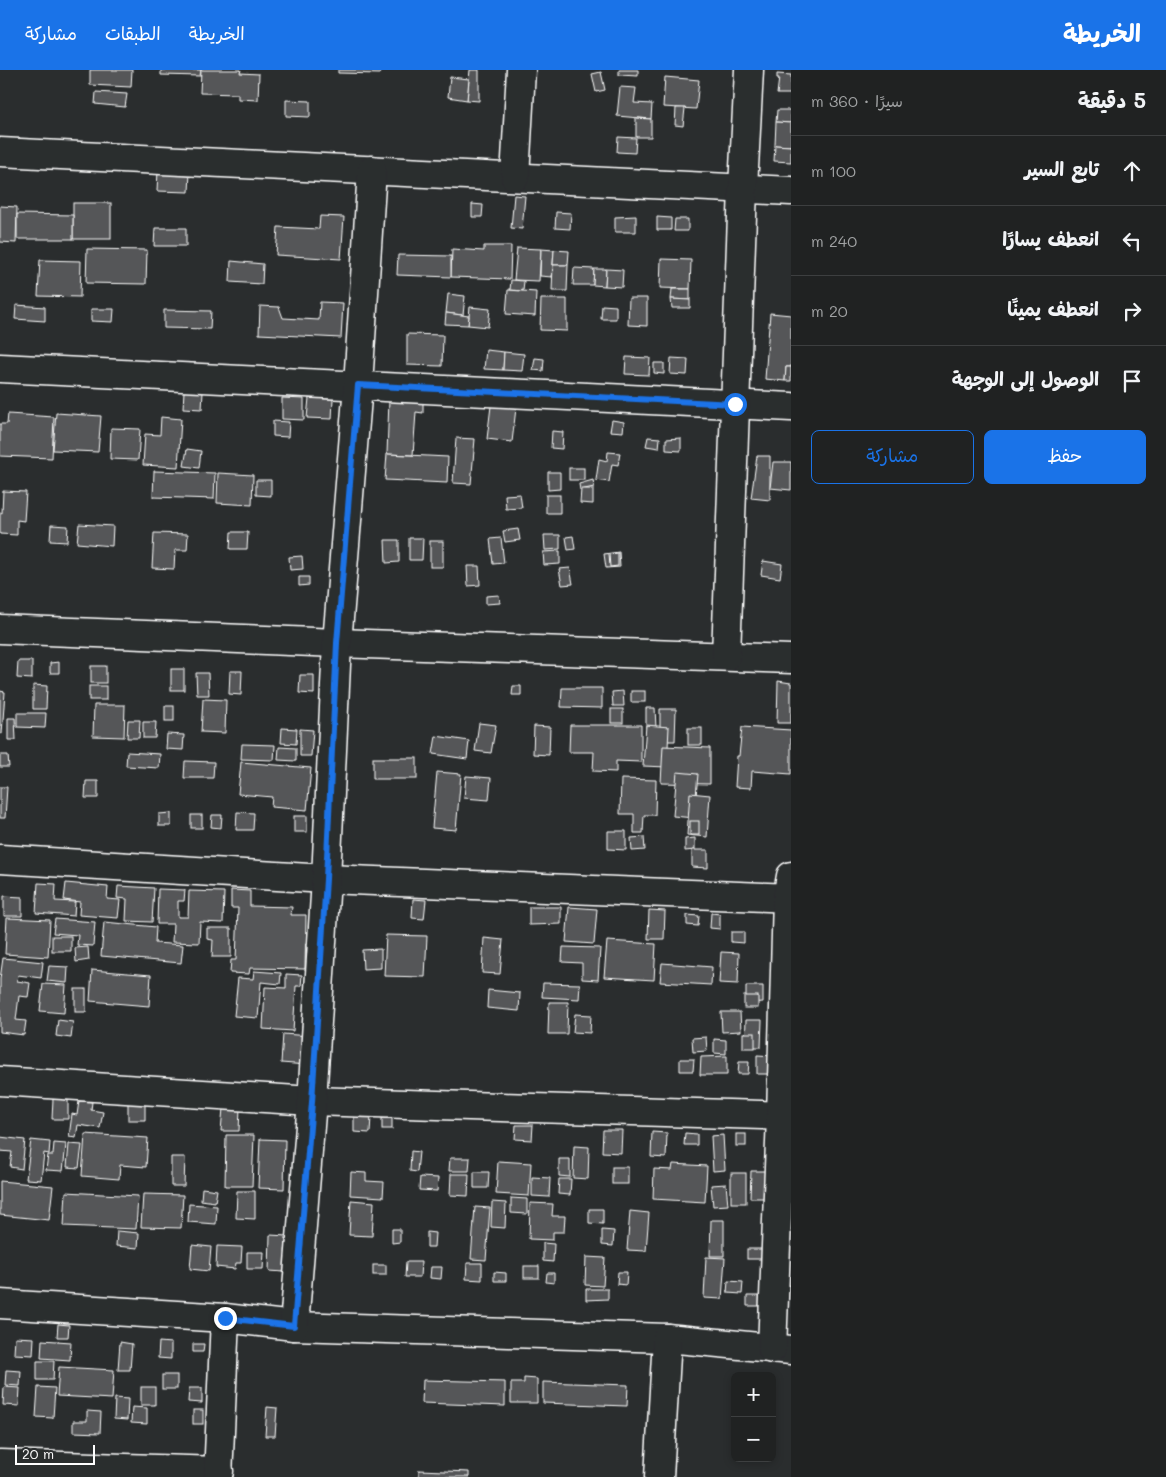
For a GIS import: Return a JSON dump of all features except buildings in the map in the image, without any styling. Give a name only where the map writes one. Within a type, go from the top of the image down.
[{"type":"street","points":[[516,177],[521,70]]},
{"type":"street","points":[[726,656],[749,70]]},
{"type":"street","points":[[0,152],[791,191]]},
{"type":"street","points":[[294,1326],[312,1102],[326,879],[337,643],[358,385],[372,170]]},
{"type":"street","points":[[0,368],[791,407]]},
{"type":"street","points":[[0,628],[337,643],[791,659]]},
{"type":"street","points":[[0,859],[326,879],[790,890],[782,1349],[668,1338],[294,1326],[225,1318],[0,1304]]},
{"type":"street","points":[[0,1082],[312,1102],[786,1116]]},
{"type":"street","points":[[0,1464],[218,1474],[225,1318]]},
{"type":"street","points":[[659,1477],[668,1338]]},
{"type":"route","points":[[225,1318],[294,1326],[312,1102],[326,879],[337,643],[358,385],[735,404]]}]
